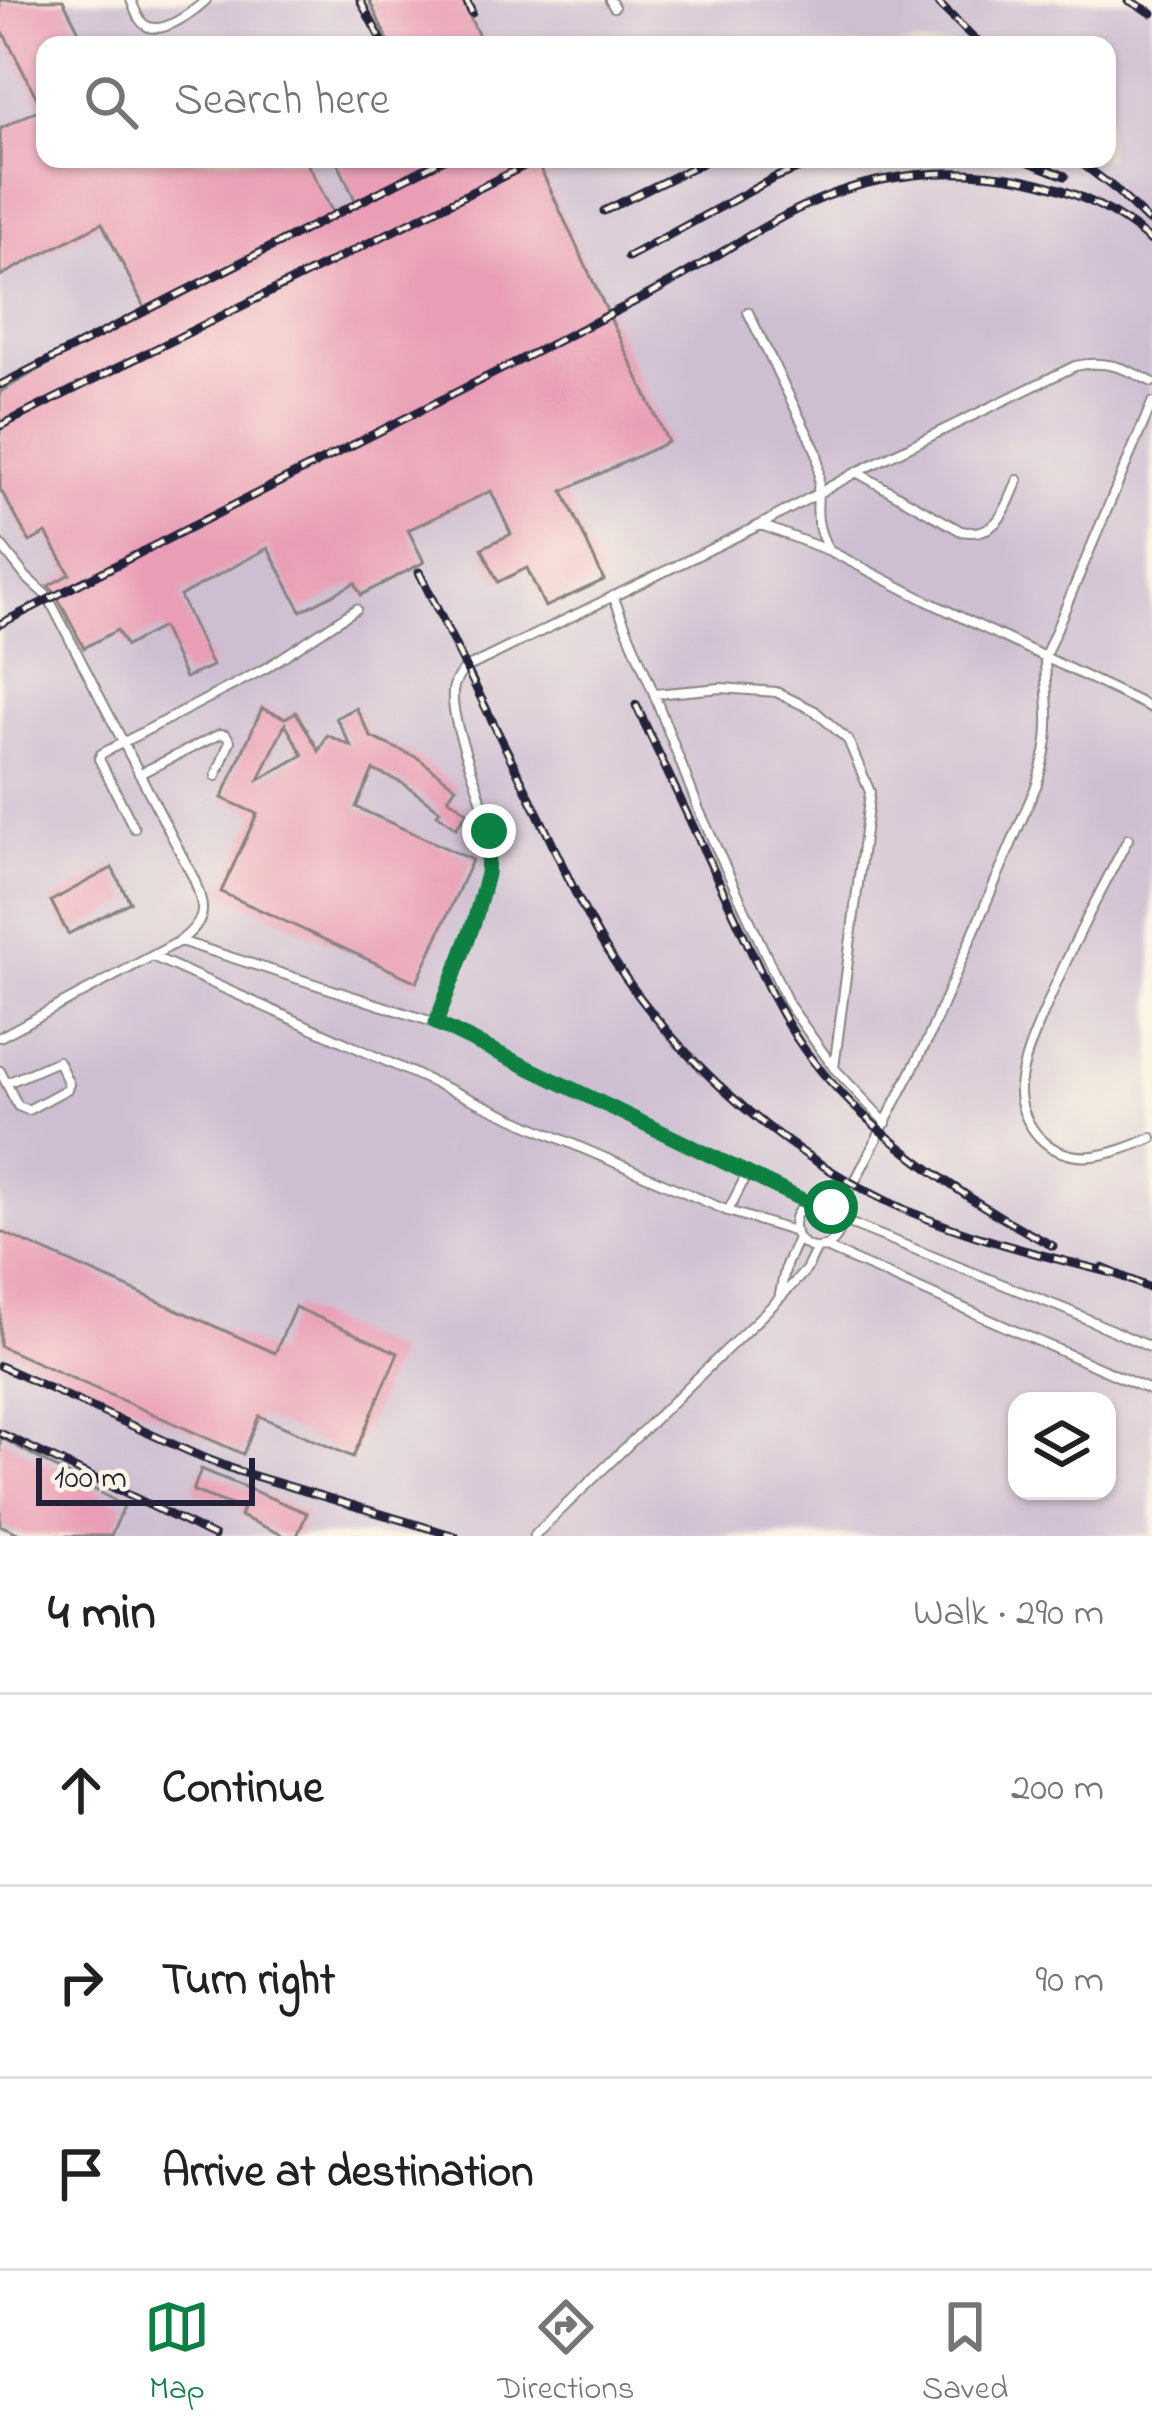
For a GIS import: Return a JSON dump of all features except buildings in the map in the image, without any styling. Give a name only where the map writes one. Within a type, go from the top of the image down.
[{"type":"lane","points":[[131,0],[139,19],[148,26],[163,27],[206,0]]},
{"type":"lane","points":[[748,312],[818,453],[817,527],[830,551]]},
{"type":"lane","points":[[436,1023],[487,874],[489,831],[455,716],[453,694],[456,679],[469,665],[1075,366],[1103,362],[1152,382]]},
{"type":"lane","points":[[831,1207],[854,1183],[927,1041],[1037,784],[1048,734],[1045,656],[1152,403]]},
{"type":"lane","points":[[857,472],[961,531],[975,533],[990,529],[1003,515],[1018,480]]},
{"type":"lane","points":[[760,525],[830,551],[1152,708]]},
{"type":"lane","points":[[0,544],[26,577],[45,592],[203,903],[196,928],[180,941],[0,1037]]},
{"type":"lane","points":[[613,596],[699,810],[789,1005],[833,1068],[886,1123]]},
{"type":"lane","points":[[134,828],[99,759],[101,754],[266,668],[356,609]]},
{"type":"lane","points":[[654,694],[721,688],[776,692],[815,711],[848,740],[870,792],[833,1068]]},
{"type":"lane","points":[[139,774],[226,735],[230,741],[216,776]]},
{"type":"lane","points":[[1128,839],[1070,949],[1028,1048],[1019,1091],[1028,1124],[1060,1152],[1083,1158],[1110,1154],[1152,1138]]},
{"type":"lane","points":[[180,941],[436,1023],[811,1204],[831,1207],[839,1219],[836,1239],[820,1248],[778,1300],[533,1536]]},
{"type":"lane","points":[[154,957],[533,1127],[728,1211],[797,1235],[803,1243],[1152,1391]]},
{"type":"lane","points":[[0,1071],[18,1106],[28,1110],[69,1084],[58,1061],[7,1083]]},
{"type":"lane","points":[[728,1211],[748,1172]]},
{"type":"lane","points":[[778,1300],[799,1212],[811,1204]]},
{"type":"lane","points":[[839,1219],[1152,1348]]},
{"type":"shaded area","points":[[0,0],[1152,0],[1152,1536],[0,1536]]},
{"type":"railway","points":[[360,0],[379,36]]},
{"type":"railway","points":[[466,0],[472,13]]},
{"type":"railway","points":[[935,0],[972,36]]},
{"type":"railway","points":[[1128,0],[1152,13]]},
{"type":"railway","points":[[0,385],[426,168]]},
{"type":"railway","points":[[0,426],[520,168]]},
{"type":"railway","points":[[604,211],[692,168]]},
{"type":"railway","points":[[628,257],[800,168]]},
{"type":"railway","points":[[1045,168],[1065,176]]},
{"type":"railway","points":[[1088,168],[1148,221]]},
{"type":"railway","points":[[0,624],[671,283],[785,216],[845,190],[913,175],[986,174],[1022,179],[1091,202],[1152,242]]},
{"type":"railway","points":[[419,572],[594,929],[644,1003],[708,1075],[822,1165],[906,1210],[957,1230],[1116,1274]]},
{"type":"railway","points":[[636,705],[766,982],[804,1049],[855,1107],[918,1161],[1053,1246]]},
{"type":"railway","points":[[1102,1268],[1152,1289]]},
{"type":"railway","points":[[0,1366],[238,1471],[455,1536]]},
{"type":"railway","points":[[0,1433],[214,1536]]},
{"type":"route","points":[[489,831],[487,874],[474,922],[436,1023],[811,1204],[831,1207]]}]
